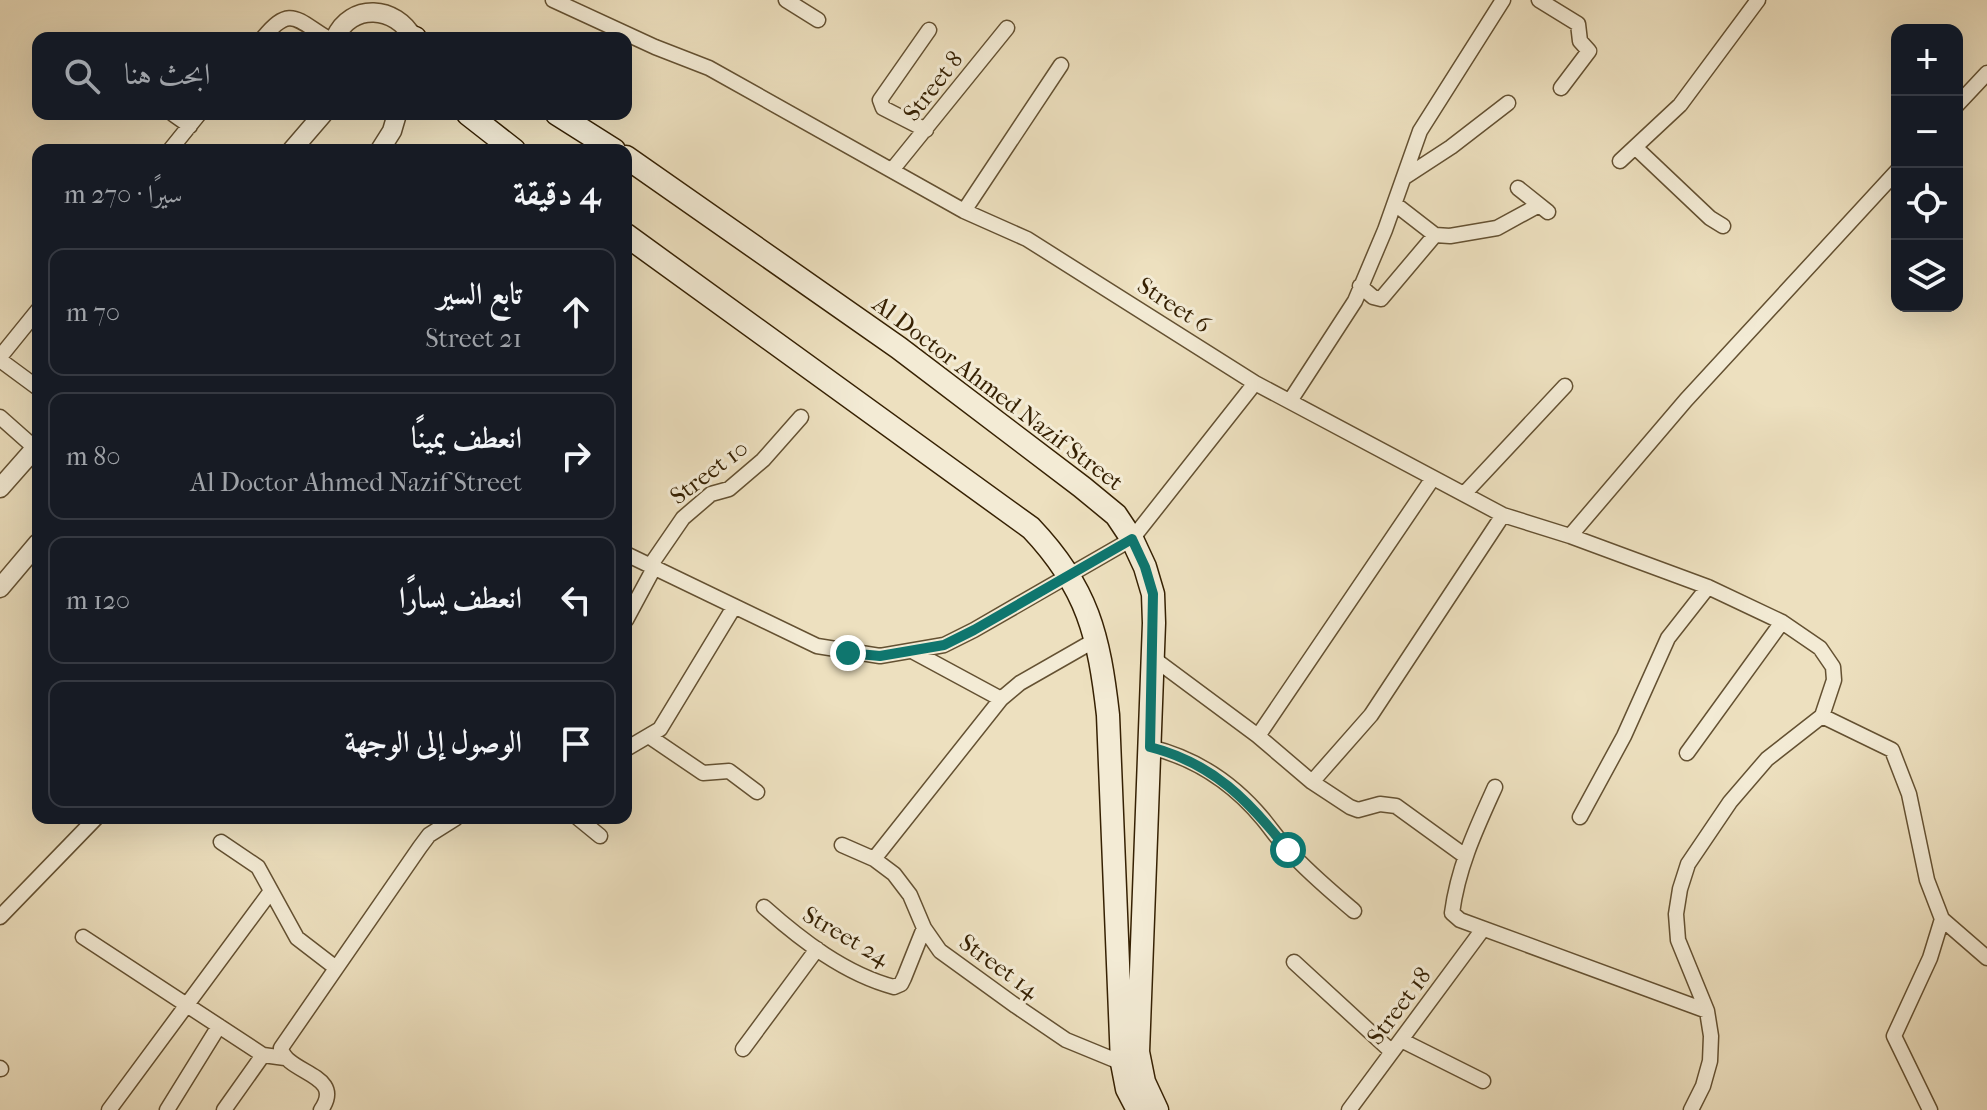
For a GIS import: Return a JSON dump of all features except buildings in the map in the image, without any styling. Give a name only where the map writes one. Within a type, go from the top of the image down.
[{"type":"main road","points":[[476,120],[506,144]]},
{"type":"main road","points":[[566,120],[604,144]]},
{"type":"main road","name":"Al Doctor Ahmed Nazif Street","points":[[632,161],[899,348],[1082,487],[1116,515],[1132,539],[1153,594],[1138,1052],[1144,1082],[1157,1110]]},
{"type":"main road","points":[[632,239],[1031,528],[1070,575],[1086,606],[1097,639],[1108,715],[1122,1063],[1127,1089],[1138,1110]]},
{"type":"street","points":[[339,32],[350,0]]},
{"type":"street","name":"Street 6","points":[[553,0],[622,32]]},
{"type":"street","points":[[786,0],[818,20]]},
{"type":"street","points":[[1290,401],[1350,311],[1395,204],[1420,131],[1503,0]]},
{"type":"street","points":[[1539,0],[1578,24],[1580,41],[1589,51],[1561,88]]},
{"type":"street","points":[[1620,161],[1680,105],[1758,0]]},
{"type":"street","points":[[339,32],[352,17],[380,6],[399,20],[408,32]]},
{"type":"street","points":[[269,32],[280,20],[288,17],[317,32]]},
{"type":"street","name":"Street 8","points":[[892,170],[1007,28]]},
{"type":"street","points":[[926,130],[883,108],[880,100],[929,30]]},
{"type":"street","name":"Street 6","points":[[632,36],[709,68],[964,211],[1053,253],[1255,383],[1503,515],[1708,587],[1782,622],[1820,648],[1833,667],[1834,680],[1822,716]]},
{"type":"street","points":[[964,211],[1061,65]]},
{"type":"street","points":[[1963,99],[1987,73]]},
{"type":"street","points":[[1405,177],[1439,156],[1508,103]]},
{"type":"street","points":[[175,144],[194,120]]},
{"type":"street","points":[[297,144],[318,120]]},
{"type":"street","points":[[384,144],[395,120]]},
{"type":"street","points":[[1635,147],[1723,226]]},
{"type":"street","points":[[1570,536],[1686,400],[1891,178]]},
{"type":"street","points":[[1395,204],[1435,235],[1473,234],[1497,228],[1544,208],[1518,188]]},
{"type":"street","points":[[1360,286],[1373,297],[1381,299],[1435,235]]},
{"type":"street","points":[[32,318],[0,358],[32,383]]},
{"type":"street","points":[[632,557],[817,646],[880,656],[944,645],[1132,539],[1255,383]]},
{"type":"street","points":[[1464,494],[1565,386]]},
{"type":"street","points":[[0,417],[32,443]]},
{"type":"street","name":"Street 10","points":[[632,608],[652,567],[683,518],[711,494],[729,489],[763,460],[801,417]]},
{"type":"street","points":[[0,488],[32,453]]},
{"type":"street","points":[[1258,736],[1433,478]]},
{"type":"street","points":[[1312,782],[1371,715],[1503,515]]},
{"type":"street","points":[[0,588],[32,550]]},
{"type":"street","points":[[1580,817],[1624,736],[1668,638],[1708,587]]},
{"type":"street","points":[[632,746],[660,729],[734,607]]},
{"type":"street","points":[[1687,753],[1782,622]]},
{"type":"street","points":[[874,859],[1001,699],[1020,683],[1097,639]]},
{"type":"street","points":[[914,652],[1001,699]]},
{"type":"street","points":[[1153,658],[1258,736],[1312,782],[1350,807],[1358,810],[1380,804],[1396,806],[1465,856]]},
{"type":"street","points":[[1693,1109],[1710,1061],[1711,1036],[1707,1011],[1678,940],[1676,914],[1688,864],[1730,802],[1767,759],[1822,716],[1886,745],[1897,757],[1909,794],[1927,880],[1942,919],[1987,958]]},
{"type":"street","points":[[650,737],[703,773],[729,771],[757,792]]},
{"type":"street","points":[[1150,747],[1174,753],[1217,776],[1261,816],[1317,880],[1354,911]]},
{"type":"street","points":[[1495,787],[1465,856],[1456,883],[1452,913],[1460,920],[1483,929],[1707,1011]]},
{"type":"street","points":[[0,917],[90,824]]},
{"type":"street","points":[[321,1110],[327,1102],[328,1093],[324,1085],[285,1058],[282,1053],[284,1042],[429,835],[446,824]]},
{"type":"street","points":[[585,824],[600,836]]},
{"type":"street","points":[[221,842],[258,867],[297,938],[336,968]]},
{"type":"street","name":"Street 14","points":[[842,845],[874,859],[894,874],[910,895],[924,928],[940,951],[1066,1040],[1122,1063]]},
{"type":"street","points":[[109,1110],[271,891]]},
{"type":"street","name":"Street 24","points":[[764,907],[817,949],[851,969],[894,987],[901,984],[924,928]]},
{"type":"street","points":[[1930,1110],[1894,1036],[1930,958],[1942,919]]},
{"type":"street","name":"Street 18","points":[[1349,1110],[1483,929]]},
{"type":"street","points":[[83,937],[263,1055],[285,1058]]},
{"type":"street","points":[[743,1049],[817,949]]},
{"type":"street","points":[[1294,962],[1396,1046],[1483,1081]]},
{"type":"street","points":[[167,1110],[219,1026]]},
{"type":"street","points":[[224,1110],[263,1055]]},
{"type":"route","points":[[848,653],[880,656],[944,645],[1132,539],[1153,594],[1150,747],[1174,753],[1217,776],[1261,816],[1288,850]]}]
